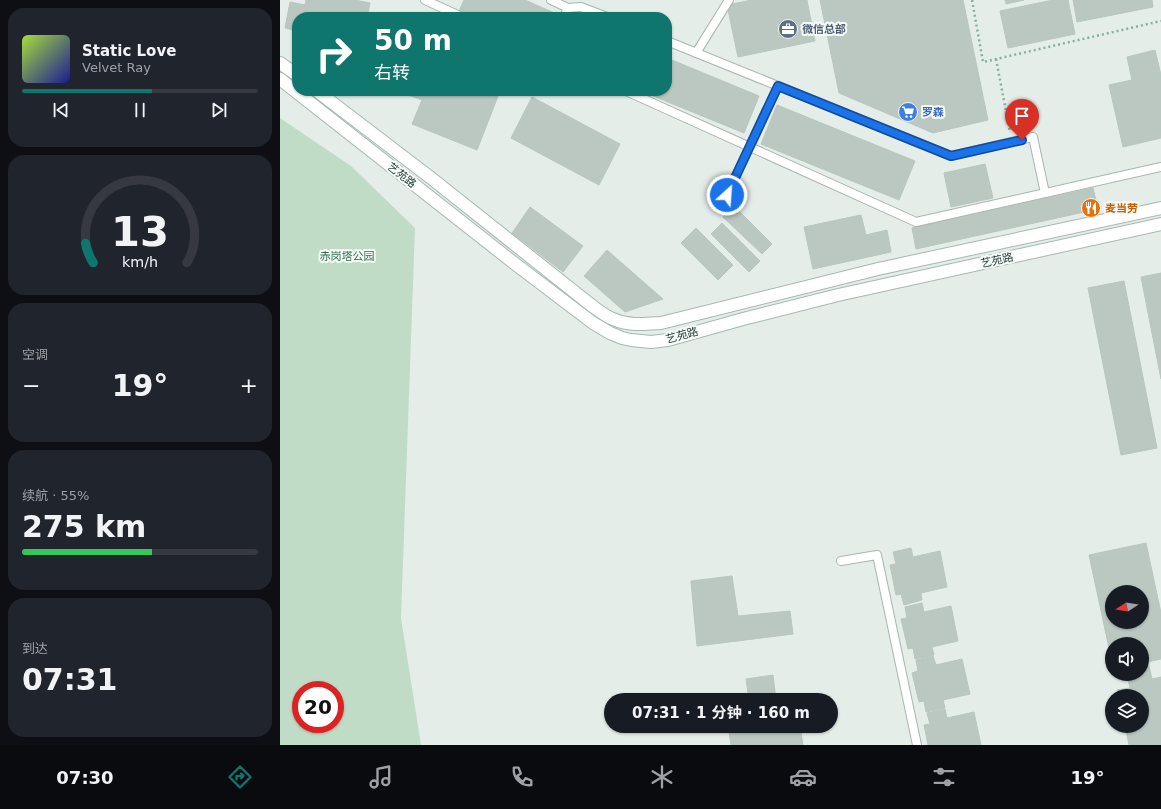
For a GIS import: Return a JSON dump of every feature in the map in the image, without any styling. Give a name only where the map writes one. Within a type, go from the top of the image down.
[{"type":"street","points":[[280,63],[292,72]]},
{"type":"street","name":"艺苑路","points":[[280,79],[292,88]]},
{"type":"street","name":"艺苑路","points":[[302,96],[593,323],[610,333],[631,340],[651,342],[668,340],[838,295],[1161,224]]},
{"type":"street","name":"艺苑路","points":[[324,96],[431,178],[591,305],[613,319],[625,323],[640,325],[661,323],[878,269],[1161,208]]},
{"type":"lane","points":[[425,0],[451,12]]},
{"type":"lane","points":[[551,0],[568,8],[582,7],[594,12]]},
{"type":"lane","points":[[696,53],[728,0]]},
{"type":"lane","points":[[566,12],[568,8]]},
{"type":"lane","points":[[672,43],[951,156],[1033,137],[1045,193]]},
{"type":"lane","points":[[727,195],[778,86]]},
{"type":"lane","points":[[637,96],[916,222],[1161,167]]},
{"type":"lane","points":[[841,561],[877,555],[917,745]]},
{"type":"path","points":[[972,0],[983,62],[1161,21]]},
{"type":"path","points":[[996,60],[1012,142]]},
{"type":"green space","name":"赤岗塔公园","points":[[280,118],[351,166],[415,228],[401,618],[421,745],[280,745]]},
{"type":"building","points":[[306,0],[355,0],[370,3],[368,12],[292,12],[292,30],[285,28],[290,2],[305,5]]},
{"type":"building","points":[[464,0],[525,0],[552,12],[461,12],[459,11]]},
{"type":"building","points":[[752,0],[807,0],[815,41],[738,57],[727,5]]},
{"type":"building","points":[[820,0],[963,0],[988,120],[933,133],[839,93]]},
{"type":"building","points":[[1005,0],[1024,0],[1006,4]]},
{"type":"building","points":[[1053,0],[1068,0],[1075,34],[1008,48],[1000,11]]},
{"type":"building","points":[[1073,0],[1152,0],[1153,7],[1077,22]]},
{"type":"building","points":[[1155,50],[1161,75],[1161,138],[1123,147],[1109,85],[1132,80],[1127,57]]},
{"type":"building","points":[[672,60],[759,96],[744,133],[653,96],[672,96]]},
{"type":"building","points":[[411,96],[498,96],[477,150],[412,124],[422,100]]},
{"type":"building","points":[[532,97],[620,144],[599,185],[511,138]]},
{"type":"building","points":[[777,105],[915,161],[899,200],[761,144]]},
{"type":"building","points":[[985,164],[993,198],[951,207],[944,173]]},
{"type":"building","points":[[1093,188],[1098,209],[916,249],[912,228]]},
{"type":"building","points":[[734,206],[772,244],[762,254],[723,217]]},
{"type":"building","points":[[530,207],[583,246],[563,272],[512,233]]},
{"type":"building","points":[[861,215],[866,235],[887,230],[891,252],[813,269],[804,227]]},
{"type":"building","points":[[722,223],[760,261],[749,272],[711,234]]},
{"type":"building","points":[[696,228],[733,265],[718,280],[681,243]]},
{"type":"building","points":[[607,250],[663,299],[625,312],[584,276]]},
{"type":"building","points":[[1161,273],[1161,379],[1141,277]]},
{"type":"building","points":[[1124,281],[1157,448],[1121,455],[1088,288]]},
{"type":"building","points":[[1146,543],[1161,613],[1161,659],[1149,662],[1149,637],[1107,637],[1089,555]]},
{"type":"building","points":[[911,548],[913,557],[940,551],[947,587],[921,593],[922,600],[904,605],[901,594],[896,595],[890,565],[896,564],[893,552]]},
{"type":"building","points":[[732,576],[738,616],[790,611],[793,634],[697,646],[691,581]]},
{"type":"building","points":[[922,603],[924,612],[951,606],[958,641],[932,647],[934,655],[915,659],[913,648],[908,649],[901,619],[907,618],[905,607]]},
{"type":"building","points":[[933,656],[936,665],[962,659],[970,694],[943,700],[945,708],[926,712],[924,701],[919,702],[912,673],[918,671],[916,660]]},
{"type":"building","points":[[1149,666],[1152,679],[1161,677],[1161,745],[1129,745],[1126,733],[1149,733],[1149,689],[1124,689],[1130,688],[1128,681],[1149,681]]},
{"type":"building","points":[[773,675],[775,693],[748,693],[746,679]]},
{"type":"building","points":[[945,709],[947,718],[974,712],[981,745],[928,745],[924,725],[930,724],[927,713]]},
{"type":"building","points":[[729,733],[801,733],[803,745],[731,745]]},
{"type":"place","name":"微信总部","points":[[788,29]]},
{"type":"place","name":"罗森","points":[[908,112]]},
{"type":"place","name":"麦当劳","points":[[1091,208]]},
{"type":"route","points":[[727,195],[778,86],[951,156],[1022,140]]}]
